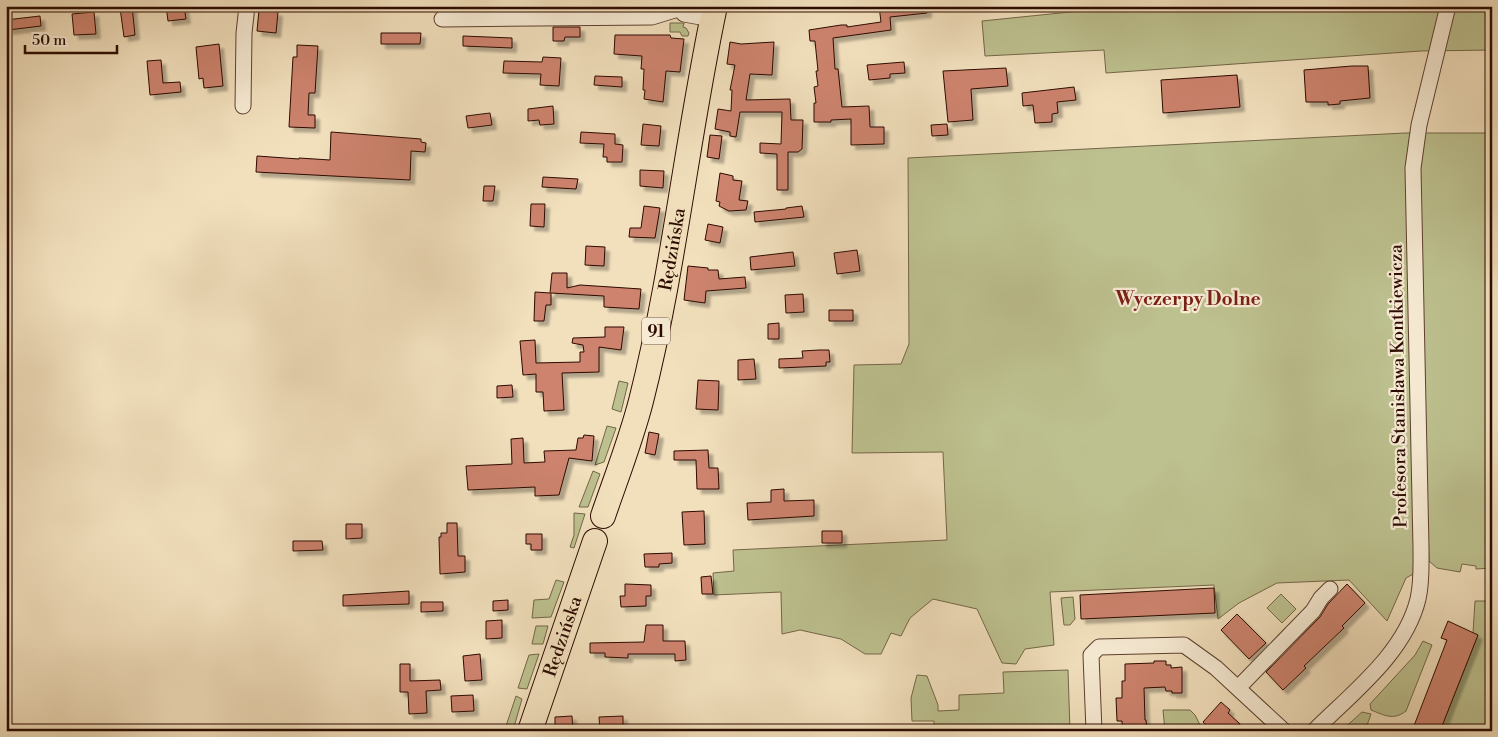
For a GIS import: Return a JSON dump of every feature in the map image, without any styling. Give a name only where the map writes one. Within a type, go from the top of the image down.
[{"type":"main road","name":"Rędzińska","points":[[530,731],[594,541],[590,531],[594,521],[603,516],[631,434],[649,367],[714,12]]},
{"type":"street","points":[[243,106],[244,33],[247,6]]},
{"type":"street","name":"Profesora Stanisława Kontkiewicza","points":[[1314,731],[1368,678],[1396,647],[1412,616],[1420,590],[1421,539],[1413,168],[1419,125],[1448,6]]},
{"type":"street","points":[[442,19],[652,17],[677,8],[684,14],[714,12]]},
{"type":"street","points":[[1238,688],[1313,611],[1320,598],[1330,589]]},
{"type":"street","points":[[1094,731],[1091,655],[1099,647],[1184,645],[1216,668],[1284,731]]},
{"type":"green space","points":[[1129,6],[1492,6],[1492,50],[1421,51],[1106,73],[1104,50],[985,56],[982,21]]},
{"type":"green space","points":[[670,23],[684,23],[683,27],[689,33],[688,36],[682,36],[680,32],[670,32]]},
{"type":"green space","points":[[1405,133],[1492,133],[1492,568],[1476,569],[1476,566],[1462,564],[1460,572],[1437,568],[1429,561],[1428,527],[1415,573],[1406,578],[1387,621],[1349,580],[1277,583],[1239,603],[1218,619],[1214,585],[1050,592],[1054,645],[1025,649],[1016,664],[1002,663],[977,609],[933,599],[910,618],[901,636],[891,633],[881,654],[865,654],[841,639],[800,630],[782,634],[781,592],[714,595],[713,573],[734,571],[733,550],[947,540],[943,452],[852,453],[854,365],[901,364],[909,344],[908,158]]},
{"type":"green space","points":[[619,381],[628,383],[621,412],[612,409]]},
{"type":"green space","points":[[607,426],[616,428],[604,462],[595,465]]},
{"type":"green space","points":[[593,471],[600,474],[588,507],[579,507]]},
{"type":"green space","points":[[574,513],[585,514],[574,548],[570,547],[574,535]]},
{"type":"green space","points":[[556,580],[564,582],[551,617],[532,618],[534,600],[549,599]]},
{"type":"green space","points":[[1281,594],[1296,609],[1282,623],[1267,608]]},
{"type":"green space","points":[[1073,597],[1075,619],[1070,625],[1064,625],[1061,598]]},
{"type":"green space","points":[[1475,601],[1492,601],[1492,731],[1440,731],[1478,635],[1473,633]]},
{"type":"green space","points":[[536,626],[548,626],[543,644],[532,644]]},
{"type":"green space","points":[[1423,641],[1432,645],[1406,711],[1393,716],[1371,710],[1370,704],[1415,655]]},
{"type":"green space","points":[[539,654],[527,689],[518,688],[529,655]]},
{"type":"green space","points":[[1068,670],[1070,731],[934,731],[934,721],[912,721],[911,698],[917,675],[927,676],[938,705],[938,711],[959,710],[959,695],[1004,693],[1003,672]]},
{"type":"green space","points":[[516,696],[522,699],[514,727],[506,726]]},
{"type":"green space","points":[[1163,710],[1190,710],[1195,715],[1203,731],[1165,731]]},
{"type":"green space","points":[[1362,712],[1371,714],[1365,731],[1341,731]]},
{"type":"building","points":[[132,6],[135,35],[124,37],[120,8]]},
{"type":"building","points":[[166,6],[184,6],[186,19],[168,21]]},
{"type":"building","points":[[879,6],[927,6],[927,13],[890,17],[891,30],[833,38],[835,69],[838,69],[842,107],[869,106],[870,127],[884,127],[884,144],[851,145],[851,119],[814,122],[814,103],[816,103],[814,87],[818,86],[816,71],[818,71],[815,41],[810,41],[809,30],[881,22]]},
{"type":"building","points":[[259,10],[278,12],[276,33],[257,31]]},
{"type":"building","points":[[94,12],[96,34],[74,35],[72,14]]},
{"type":"building","points":[[40,16],[41,26],[8,30],[6,20]]},
{"type":"building","points":[[553,27],[580,27],[580,37],[565,37],[564,41],[553,41]]},
{"type":"building","points":[[381,33],[421,33],[420,44],[381,44]]},
{"type":"building","points":[[615,35],[670,35],[671,38],[684,39],[680,72],[666,71],[663,102],[644,99],[644,69],[641,69],[642,56],[614,54]]},
{"type":"building","points":[[463,36],[512,38],[512,48],[463,46]]},
{"type":"building","points":[[730,42],[741,44],[774,42],[772,75],[750,74],[746,100],[790,99],[791,120],[803,120],[802,149],[798,152],[788,152],[788,190],[777,190],[777,154],[760,153],[760,143],[781,144],[782,112],[740,112],[736,137],[730,136],[730,132],[715,129],[718,109],[731,111],[732,90],[730,90],[735,65],[727,64]]},
{"type":"building","points":[[219,44],[223,86],[204,88],[203,78],[199,79],[196,47]]},
{"type":"building","points":[[297,45],[318,46],[315,93],[309,93],[308,115],[315,115],[315,128],[289,127],[293,57],[297,57]]},
{"type":"building","points":[[543,57],[561,58],[559,86],[540,85],[541,74],[503,73],[504,61],[542,62]]},
{"type":"building","points":[[161,60],[163,83],[180,82],[181,92],[150,95],[147,61]]},
{"type":"building","points":[[904,62],[905,73],[890,74],[890,78],[869,80],[867,65]]},
{"type":"building","points":[[1368,66],[1370,98],[1340,101],[1340,104],[1328,105],[1328,102],[1306,102],[1304,70]]},
{"type":"building","points":[[1006,68],[1008,86],[971,89],[973,120],[948,122],[943,71]]},
{"type":"building","points":[[1237,75],[1240,107],[1163,113],[1161,80]]},
{"type":"building","points":[[595,76],[622,77],[622,87],[594,85]]},
{"type":"building","points":[[1074,87],[1076,100],[1057,102],[1058,113],[1052,114],[1052,122],[1035,123],[1033,105],[1023,106],[1022,93]]},
{"type":"building","points":[[553,106],[554,124],[540,125],[539,120],[528,121],[528,109]]},
{"type":"building","points":[[490,113],[492,125],[468,128],[466,116]]},
{"type":"building","points":[[643,124],[661,126],[659,146],[641,145]]},
{"type":"building","points":[[947,124],[948,135],[932,136],[931,125]]},
{"type":"building","points":[[331,132],[421,139],[421,142],[426,143],[425,152],[411,151],[410,180],[256,172],[257,156],[330,160]]},
{"type":"building","points":[[581,132],[615,134],[615,144],[623,145],[622,162],[607,162],[607,157],[603,157],[604,144],[580,143]]},
{"type":"building","points":[[710,135],[722,136],[719,159],[707,157]]},
{"type":"building","points":[[640,170],[664,171],[663,188],[640,186]]},
{"type":"building","points":[[720,173],[733,176],[733,180],[742,181],[739,200],[748,201],[746,210],[729,211],[719,206],[720,202],[716,201]]},
{"type":"building","points":[[543,177],[578,179],[576,189],[542,187]]},
{"type":"building","points":[[484,186],[495,186],[493,201],[483,201]]},
{"type":"building","points":[[531,204],[545,204],[544,227],[530,226]]},
{"type":"building","points":[[644,206],[660,208],[655,238],[629,237],[630,228],[641,228]]},
{"type":"building","points":[[802,206],[804,217],[755,222],[754,212]]},
{"type":"building","points":[[708,224],[723,227],[720,243],[705,240]]},
{"type":"building","points":[[586,246],[605,247],[604,266],[585,265]]},
{"type":"building","points":[[857,250],[860,271],[837,274],[834,253]]},
{"type":"building","points":[[793,252],[795,266],[751,270],[750,257]]},
{"type":"building","points":[[688,266],[718,270],[719,279],[745,277],[746,288],[706,291],[705,303],[684,300]]},
{"type":"building","points":[[552,273],[567,273],[567,288],[580,285],[641,289],[639,309],[604,307],[604,296],[551,293],[551,305],[546,305],[544,321],[534,321],[535,292],[550,293]]},
{"type":"building","points":[[803,294],[804,312],[786,313],[785,295]]},
{"type":"building","points":[[829,310],[853,310],[853,321],[829,321]]},
{"type":"building","points":[[779,323],[779,339],[768,339],[768,324]]},
{"type":"building","points":[[605,327],[624,327],[621,350],[599,347],[599,372],[562,373],[564,410],[544,411],[543,392],[536,392],[536,374],[523,375],[520,341],[535,340],[536,363],[580,362],[580,352],[584,352],[583,345],[572,343],[573,338],[605,337]]},
{"type":"building","points":[[829,350],[830,362],[826,362],[826,366],[779,368],[779,359],[803,358],[802,351]]},
{"type":"building","points":[[754,359],[756,379],[738,380],[738,360]]},
{"type":"building","points":[[698,380],[719,381],[718,410],[696,409]]},
{"type":"building","points":[[512,385],[513,397],[497,398],[497,386]]},
{"type":"building","points":[[649,432],[659,434],[655,455],[645,453]]},
{"type":"building","points":[[584,435],[594,436],[592,461],[569,458],[559,495],[535,496],[535,487],[468,490],[466,466],[512,464],[511,439],[523,438],[524,463],[545,462],[544,451],[576,450],[578,438],[583,438]]},
{"type":"building","points":[[708,450],[709,468],[718,468],[719,489],[697,489],[696,460],[674,460],[674,451]]},
{"type":"building","points":[[784,489],[784,501],[814,500],[814,516],[748,520],[747,503],[771,502],[771,490]]},
{"type":"building","points":[[704,511],[705,544],[684,545],[682,512]]},
{"type":"building","points":[[447,523],[457,523],[458,556],[465,556],[465,572],[440,574],[439,537],[441,537],[441,533],[447,533]]},
{"type":"building","points":[[346,524],[362,524],[362,538],[346,539]]},
{"type":"building","points":[[822,531],[842,531],[842,543],[822,543]]},
{"type":"building","points":[[526,534],[542,534],[542,550],[531,550],[531,544],[526,544]]},
{"type":"building","points":[[293,541],[322,541],[323,550],[293,551]]},
{"type":"building","points":[[672,553],[672,563],[659,564],[659,567],[645,567],[644,554]]},
{"type":"building","points":[[711,576],[713,594],[702,594],[701,577]]},
{"type":"building","points":[[625,584],[651,585],[651,596],[646,596],[646,606],[621,607],[620,596],[625,596]]},
{"type":"building","points":[[1347,584],[1365,603],[1342,626],[1344,628],[1304,666],[1306,668],[1283,690],[1266,672],[1320,617],[1328,604]]},
{"type":"building","points":[[1214,588],[1215,613],[1081,619],[1080,595]]},
{"type":"building","points":[[409,591],[409,604],[343,606],[343,595]]},
{"type":"building","points":[[508,600],[508,610],[493,611],[493,601]]},
{"type":"building","points":[[421,602],[443,602],[443,611],[421,612]]},
{"type":"building","points":[[1237,614],[1266,643],[1249,659],[1221,630]]},
{"type":"building","points":[[502,620],[502,638],[486,639],[486,621]]},
{"type":"building","points":[[1448,621],[1478,635],[1440,731],[1412,731],[1447,640],[1441,638]]},
{"type":"building","points":[[646,625],[663,625],[663,641],[685,641],[686,660],[675,661],[675,654],[628,654],[628,658],[605,657],[605,653],[590,653],[590,643],[644,642]]},
{"type":"building","points":[[480,654],[482,680],[465,681],[463,656]]},
{"type":"building","points":[[1154,661],[1166,661],[1166,665],[1171,665],[1171,668],[1182,667],[1182,693],[1166,691],[1165,687],[1144,688],[1147,731],[1123,731],[1122,721],[1117,721],[1116,698],[1122,698],[1125,664],[1154,663]]},
{"type":"building","points":[[400,664],[410,664],[410,681],[440,680],[441,690],[426,691],[427,713],[409,714],[408,692],[400,692]]},
{"type":"building","points":[[473,695],[474,711],[452,712],[451,696]]},
{"type":"building","points":[[1221,702],[1230,710],[1228,713],[1240,724],[1234,731],[1212,731],[1203,722]]},
{"type":"building","points":[[572,716],[573,731],[555,731],[555,717]]},
{"type":"building","points":[[623,716],[623,731],[600,731],[599,717]]},
{"type":"district","name":"Wyczerpy Dolne","points":[[1188,298]]}]
